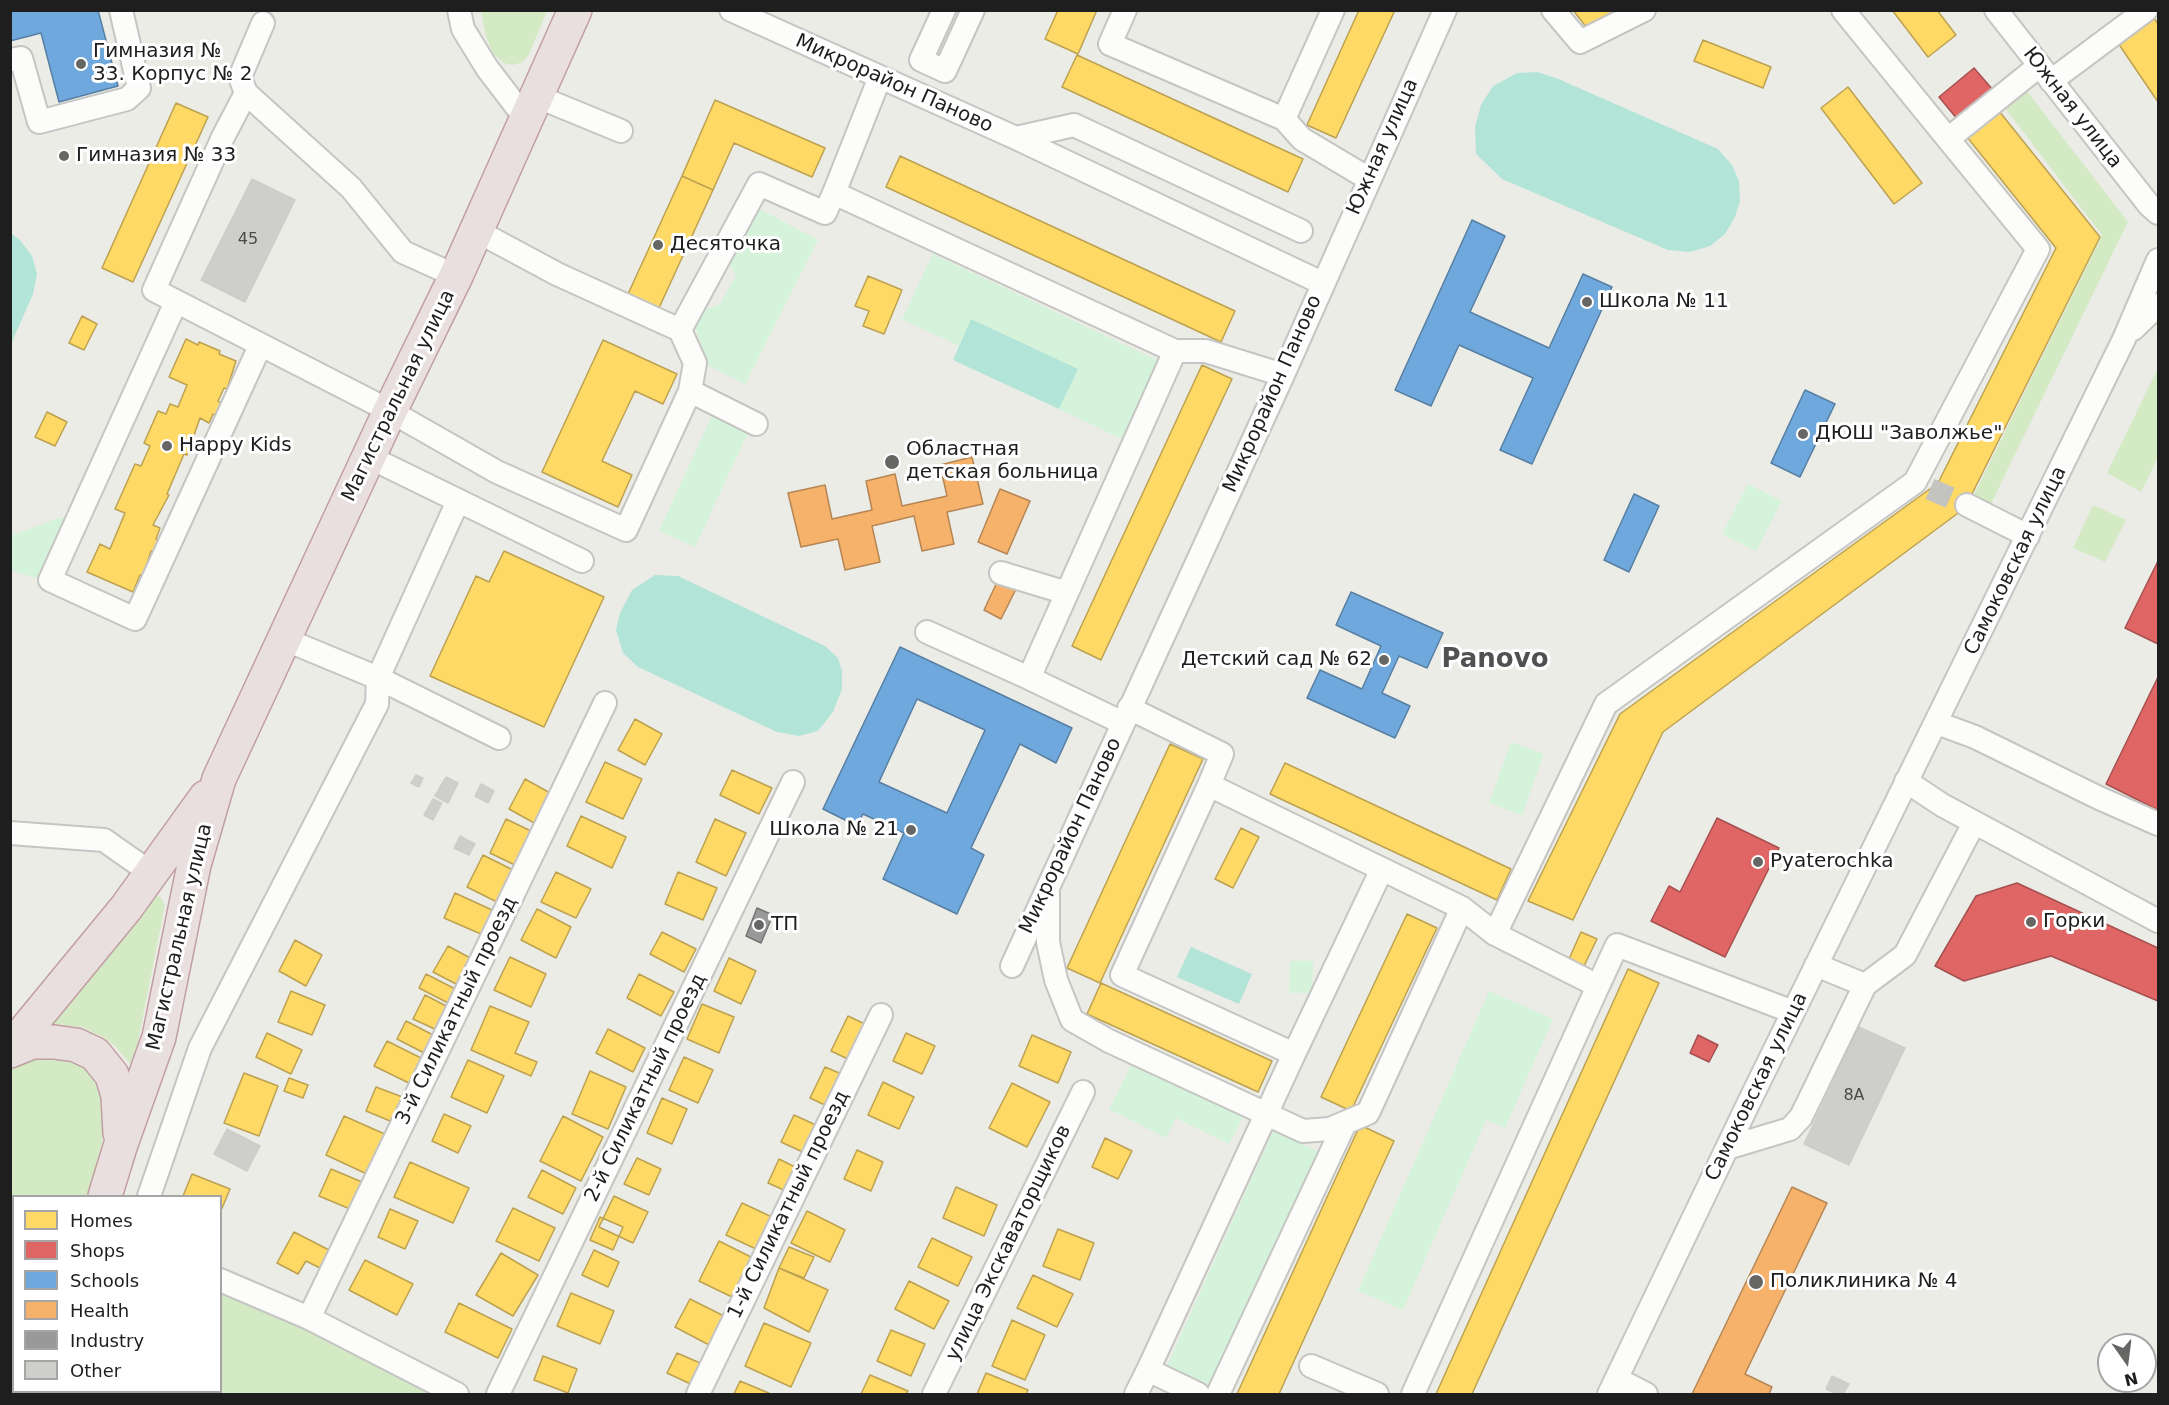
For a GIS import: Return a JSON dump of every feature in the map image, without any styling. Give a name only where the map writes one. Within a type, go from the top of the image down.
[{"type":"highway","name":"Магистральная улица","points":[[106,1195],[120,1146],[159,1037],[194,865],[219,779],[390,411],[477,231],[575,10]]},
{"type":"highway","name":"Магистральная улица","points":[[10,1050],[126,908],[219,779]]},
{"type":"highway","points":[[10,1050],[32,1042],[54,1042],[76,1045],[95,1054],[112,1075],[118,1096],[120,1146]]},
{"type":"street","points":[[10,60],[21,58],[39,122],[127,99],[139,88],[121,10]]},
{"type":"street","points":[[459,10],[463,30],[487,68],[531,108],[621,131]]},
{"type":"street","name":"Микрорайон Паново","points":[[731,10],[1016,138],[1322,283],[1283,375],[1012,966]]},
{"type":"street","points":[[905,88],[944,10]]},
{"type":"street","points":[[921,60],[945,70],[973,10]]},
{"type":"street","points":[[1125,10],[1110,44],[1284,119],[1302,139],[1369,179]]},
{"type":"street","points":[[1284,119],[1333,10]]},
{"type":"street","name":"Южная улица","points":[[1322,283],[1445,10]]},
{"type":"street","points":[[1553,10],[1580,42],[1644,10]]},
{"type":"street","points":[[1495,934],[1606,704],[1923,485],[2038,249],[1843,10]]},
{"type":"street","name":"Южная улица","points":[[1996,10],[2155,215]]},
{"type":"street","points":[[1948,139],[2146,10]]},
{"type":"street","points":[[262,23],[240,77],[246,93],[351,188],[403,252],[456,276]]},
{"type":"street","points":[[680,330],[759,184],[825,213],[880,77]]},
{"type":"street","points":[[246,93],[223,137],[154,290],[390,411],[497,472],[626,530],[690,391],[695,363],[680,330],[557,274],[477,231]]},
{"type":"street","points":[[1016,138],[1074,125],[1301,231]]},
{"type":"street","points":[[834,193],[1175,351],[1206,351],[1283,375]]},
{"type":"street","points":[[2158,260],[2158,274]]},
{"type":"street","name":"Самоковская улица","points":[[1613,1387],[1793,1012],[2124,339],[2158,260]]},
{"type":"street","points":[[176,302],[50,580],[135,619],[260,346]]},
{"type":"street","name":"Самоковская улица","points":[[2124,339],[2158,305]]},
{"type":"street","points":[[1029,678],[1175,351]]},
{"type":"street","points":[[690,391],[756,424]]},
{"type":"street","points":[[369,457],[582,561]]},
{"type":"street","points":[[149,1195],[200,1048],[377,704],[378,678],[458,501]]},
{"type":"street","points":[[1966,506],[2028,536]]},
{"type":"street","points":[[1001,573],[1067,593]]},
{"type":"street","points":[[927,632],[1029,678],[1222,754],[1122,975],[1294,1054]]},
{"type":"street","points":[[284,639],[378,678],[499,738]]},
{"type":"street","name":"3-й Силикатный проезд","points":[[309,1318],[604,703]]},
{"type":"street","points":[[1937,723],[1975,737],[2099,798],[2158,824]]},
{"type":"street","points":[[1906,781],[1974,823],[2158,921]]},
{"type":"street","name":"2-й Силикатный проезд","points":[[498,1395],[793,782]]},
{"type":"street","points":[[1209,785],[1461,908],[1495,934],[1598,986]]},
{"type":"street","points":[[1727,1148],[1790,1129],[1801,1117],[1864,985],[1905,955],[1974,823]]},
{"type":"street","points":[[10,833],[104,840],[151,873]]},
{"type":"street","points":[[1136,1395],[1382,870]]},
{"type":"street","points":[[1048,885],[1048,942],[1056,981],[1072,1020],[1109,1041],[1303,1131],[1330,1130],[1368,1113],[1461,908]]},
{"type":"street","points":[[1413,1395],[1617,945],[1793,1012]]},
{"type":"street","points":[[1816,965],[1864,985]]},
{"type":"street","name":"1-й Силикатный проезд","points":[[698,1395],[881,1015]]},
{"type":"street","name":"улица Экскаваторщиков","points":[[934,1395],[1083,1092]]},
{"type":"street","points":[[1218,1395],[1345,1123]]},
{"type":"street","points":[[222,1281],[309,1318],[457,1395]]},
{"type":"street","points":[[1311,1366],[1377,1395]]},
{"type":"street","points":[[1148,1370],[1198,1395]]},
{"type":"street","points":[[1613,1387],[1646,1395]]},
{"type":"green space","points":[[481,11],[547,11],[529,54],[523,62],[513,65],[504,63],[493,53],[486,37]]},
{"type":"green space","points":[[1537,72],[1556,78],[1718,149],[1732,165],[1739,181],[1740,201],[1735,217],[1725,234],[1710,246],[1690,252],[1668,250],[1502,179],[1476,154],[1475,127],[1481,105],[1493,86],[1517,73]]},
{"type":"green space","points":[[2027,91],[2128,222],[1987,512],[1970,503],[2102,235],[2005,108]]},
{"type":"green space","points":[[754,206],[818,240],[745,384],[709,366],[695,327],[701,311],[720,304],[736,275],[726,257]]},
{"type":"green space","points":[[11,233],[20,240],[32,256],[37,274],[33,294],[11,344]]},
{"type":"green space","points":[[933,254],[1163,363],[1126,441],[1059,409],[1077,369],[972,319],[959,346],[902,319]]},
{"type":"green space","points":[[971,319],[1078,369],[1059,409],[953,360]]},
{"type":"green space","points":[[2158,368],[2158,457],[2141,492],[2107,473]]},
{"type":"green space","points":[[715,409],[751,426],[695,547],[659,531]]},
{"type":"green space","points":[[1748,484],[1782,501],[1756,551],[1722,534]]},
{"type":"green space","points":[[2093,505],[2126,520],[2105,562],[2073,548]]},
{"type":"green space","points":[[61,517],[70,521],[44,581],[11,570],[11,536]]},
{"type":"green space","points":[[655,575],[678,576],[825,646],[838,658],[842,671],[842,689],[833,712],[818,731],[799,736],[777,732],[638,667],[623,653],[616,630],[620,613],[632,590]]},
{"type":"green space","points":[[1511,742],[1544,754],[1522,815],[1489,803]]},
{"type":"green space","points":[[160,897],[165,905],[133,1067],[116,1047],[103,1037],[81,1027],[46,1023],[151,898]]},
{"type":"green space","points":[[1191,947],[1252,974],[1239,1004],[1177,977]]},
{"type":"green space","points":[[1290,961],[1313,961],[1312,993],[1289,993]]},
{"type":"green space","points":[[1489,991],[1553,1019],[1505,1128],[1486,1120],[1403,1310],[1358,1291]]},
{"type":"green space","points":[[27,1057],[75,1058],[97,1077],[105,1099],[105,1121],[88,1195],[12,1195],[11,1367],[11,1066]]},
{"type":"green space","points":[[1133,1061],[1243,1117],[1229,1144],[1176,1118],[1166,1138],[1109,1109]]},
{"type":"green space","points":[[1273,1131],[1319,1152],[1211,1390],[1165,1370]]},
{"type":"green space","points":[[222,1287],[442,1394],[91,1394],[222,1393]]},
{"type":"building: Homes","points":[[1058,10],[1097,10],[1078,54],[1045,39]]},
{"type":"building: Homes","points":[[1359,10],[1395,10],[1336,138],[1307,125]]},
{"type":"building: Homes","points":[[1573,10],[1616,10],[1590,32]]},
{"type":"building: Homes","points":[[1892,10],[1937,10],[1956,35],[1928,57]]},
{"type":"building: Homes","points":[[2154,18],[2158,24],[2158,102],[2118,43]]},
{"type":"building: Homes","points":[[1703,40],[1771,67],[1763,88],[1694,61]]},
{"type":"building: Homes","points":[[1077,55],[1303,159],[1288,192],[1062,87]]},
{"type":"building: Homes","points":[[1848,87],[1922,183],[1894,204],[1821,108]]},
{"type":"building: Homes","points":[[715,100],[825,148],[812,177],[734,143],[713,190],[682,176]]},
{"type":"building: Homes","points":[[176,103],[208,117],[133,282],[102,268]]},
{"type":"building: Homes","points":[[1999,111],[2100,237],[1965,508],[1663,732],[1573,920],[1528,901],[1620,714],[1938,483],[2056,248],[1967,137]]},
{"type":"building: Homes","points":[[900,156],[1235,311],[1221,342],[886,187]]},
{"type":"building: Homes","points":[[682,176],[713,190],[659,308],[628,294]]},
{"type":"building: Homes","points":[[868,276],[902,290],[884,334],[863,326],[869,311],[855,306]]},
{"type":"building: Homes","points":[[82,316],[97,324],[84,350],[69,343]]},
{"type":"building: Homes","points":[[186,339],[220,351],[219,354],[236,361],[227,389],[224,388],[218,401],[221,403],[215,415],[213,414],[209,423],[200,418],[187,455],[184,454],[167,494],[169,495],[153,525],[160,528],[156,539],[158,540],[153,552],[151,551],[143,576],[140,575],[133,592],[87,572],[100,544],[110,549],[125,513],[115,509],[135,464],[141,466],[150,446],[144,443],[158,411],[166,414],[170,404],[178,407],[187,385],[169,377]]},
{"type":"building: Homes","points":[[603,340],[677,374],[663,404],[635,391],[602,461],[632,475],[618,507],[542,472]]},
{"type":"building: Homes","points":[[1202,365],[1232,379],[1101,660],[1072,646]]},
{"type":"building: Homes","points":[[47,412],[67,422],[55,446],[35,437]]},
{"type":"building: Homes","points":[[504,551],[604,597],[544,727],[430,676],[476,576],[489,582]]},
{"type":"building: Homes","points":[[635,719],[662,734],[645,765],[618,750]]},
{"type":"building: Homes","points":[[1170,744],[1203,759],[1100,983],[1067,968]]},
{"type":"building: Homes","points":[[605,762],[642,779],[623,819],[586,802]]},
{"type":"building: Homes","points":[[1285,763],[1511,869],[1497,900],[1270,794]]},
{"type":"building: Homes","points":[[732,770],[772,788],[759,814],[720,795]]},
{"type":"building: Homes","points":[[525,779],[552,794],[536,824],[509,809]]},
{"type":"building: Homes","points":[[581,816],[626,837],[612,868],[567,846]]},
{"type":"building: Homes","points":[[506,819],[533,832],[517,866],[490,853]]},
{"type":"building: Homes","points":[[715,819],[746,833],[726,876],[696,862]]},
{"type":"building: Homes","points":[[1241,828],[1259,837],[1233,888],[1215,879]]},
{"type":"building: Homes","points":[[483,855],[517,872],[501,904],[467,887]]},
{"type":"building: Homes","points":[[556,872],[591,889],[576,918],[541,902]]},
{"type":"building: Homes","points":[[678,872],[717,888],[703,920],[665,904]]},
{"type":"building: Homes","points":[[455,893],[492,910],[481,934],[444,918]]},
{"type":"building: Homes","points":[[537,909],[571,927],[556,958],[521,940]]},
{"type":"building: Homes","points":[[1407,914],[1437,928],[1351,1111],[1321,1097]]},
{"type":"building: Homes","points":[[662,932],[696,949],[684,972],[650,954]]},
{"type":"building: Homes","points":[[1581,932],[1597,939],[1584,966],[1569,959]]},
{"type":"building: Homes","points":[[295,940],[322,955],[306,986],[279,971]]},
{"type":"building: Homes","points":[[448,946],[474,960],[460,986],[433,972]]},
{"type":"building: Homes","points":[[510,957],[546,974],[531,1007],[494,990]]},
{"type":"building: Homes","points":[[729,958],[756,971],[741,1004],[714,991]]},
{"type":"building: Homes","points":[[1628,969],[1659,983],[1472,1394],[1436,1394]]},
{"type":"building: Homes","points":[[426,974],[465,994],[454,1006],[419,988]]},
{"type":"building: Homes","points":[[639,974],[674,992],[661,1016],[627,998]]},
{"type":"building: Homes","points":[[1101,983],[1272,1061],[1258,1092],[1087,1014]]},
{"type":"building: Homes","points":[[291,991],[325,1005],[312,1035],[278,1022]]},
{"type":"building: Homes","points":[[425,995],[450,1008],[439,1031],[413,1019]]},
{"type":"building: Homes","points":[[702,1004],[734,1017],[719,1053],[687,1039]]},
{"type":"building: Homes","points":[[490,1006],[529,1022],[515,1053],[537,1062],[531,1076],[471,1050]]},
{"type":"building: Homes","points":[[848,1016],[867,1025],[850,1060],[831,1051]]},
{"type":"building: Homes","points":[[406,1021],[437,1037],[428,1055],[397,1039]]},
{"type":"building: Homes","points":[[608,1029],[645,1048],[633,1072],[596,1053]]},
{"type":"building: Homes","points":[[267,1033],[302,1050],[291,1074],[256,1057]]},
{"type":"building: Homes","points":[[906,1033],[935,1046],[922,1074],[893,1061]]},
{"type":"building: Homes","points":[[1032,1035],[1071,1052],[1058,1083],[1019,1066]]},
{"type":"building: Homes","points":[[387,1041],[425,1060],[413,1085],[374,1066]]},
{"type":"building: Homes","points":[[684,1057],[713,1070],[698,1103],[669,1090]]},
{"type":"building: Homes","points":[[468,1060],[504,1076],[487,1113],[451,1097]]},
{"type":"building: Homes","points":[[825,1067],[844,1075],[829,1107],[810,1098]]},
{"type":"building: Homes","points":[[590,1071],[626,1087],[608,1129],[572,1114]]},
{"type":"building: Homes","points":[[244,1073],[278,1086],[259,1136],[224,1123]]},
{"type":"building: Homes","points":[[289,1078],[308,1085],[303,1098],[284,1091]]},
{"type":"building: Homes","points":[[883,1082],[914,1097],[899,1129],[868,1115]]},
{"type":"building: Homes","points":[[1012,1083],[1050,1102],[1027,1147],[989,1128]]},
{"type":"building: Homes","points":[[376,1087],[405,1098],[395,1123],[366,1111]]},
{"type":"building: Homes","points":[[662,1098],[687,1109],[672,1144],[647,1133]]},
{"type":"building: Homes","points":[[444,1114],[471,1126],[458,1153],[432,1141]]},
{"type":"building: Homes","points":[[794,1115],[818,1126],[805,1153],[781,1142]]},
{"type":"building: Homes","points":[[344,1116],[387,1135],[369,1175],[326,1155]]},
{"type":"building: Homes","points":[[563,1116],[603,1137],[581,1181],[540,1161]]},
{"type":"building: Homes","points":[[1360,1125],[1394,1141],[1279,1394],[1237,1394]]},
{"type":"building: Homes","points":[[1105,1138],[1132,1151],[1118,1179],[1092,1167]]},
{"type":"building: Homes","points":[[857,1150],[883,1162],[871,1191],[844,1179]]},
{"type":"building: Homes","points":[[637,1158],[661,1169],[649,1195],[624,1184]]},
{"type":"building: Homes","points":[[779,1159],[797,1168],[786,1191],[768,1183]]},
{"type":"building: Homes","points":[[410,1162],[469,1188],[453,1223],[394,1197]]},
{"type":"building: Homes","points":[[331,1169],[362,1182],[350,1209],[319,1196]]},
{"type":"building: Homes","points":[[542,1170],[576,1188],[563,1214],[528,1197]]},
{"type":"building: Homes","points":[[192,1174],[230,1189],[222,1208],[222,1195],[183,1195]]},
{"type":"building: Homes","points":[[956,1187],[997,1205],[984,1236],[943,1218]]},
{"type":"building: Homes","points":[[614,1196],[648,1212],[633,1243],[599,1227]]},
{"type":"building: Homes","points":[[742,1203],[772,1217],[756,1249],[726,1235]]},
{"type":"building: Homes","points":[[513,1208],[555,1228],[539,1261],[496,1241]]},
{"type":"building: Homes","points":[[390,1209],[418,1221],[405,1249],[378,1237]]},
{"type":"building: Homes","points":[[807,1211],[845,1230],[830,1262],[791,1243]]},
{"type":"building: Homes","points":[[600,1217],[623,1227],[613,1250],[590,1240]]},
{"type":"building: Homes","points":[[1058,1229],[1094,1243],[1080,1280],[1043,1266]]},
{"type":"building: Homes","points":[[294,1232],[331,1251],[322,1269],[306,1261],[298,1274],[277,1263]]},
{"type":"building: Homes","points":[[932,1238],[972,1257],[958,1286],[918,1267]]},
{"type":"building: Homes","points":[[719,1241],[753,1258],[734,1298],[699,1281]]},
{"type":"building: Homes","points":[[789,1247],[814,1257],[804,1278],[779,1268]]},
{"type":"building: Homes","points":[[594,1250],[619,1262],[608,1287],[582,1275]]},
{"type":"building: Homes","points":[[501,1253],[538,1275],[513,1316],[476,1295]]},
{"type":"building: Homes","points":[[365,1260],[413,1284],[397,1315],[349,1290]]},
{"type":"building: Homes","points":[[779,1268],[828,1290],[809,1332],[764,1308]]},
{"type":"building: Homes","points":[[1033,1275],[1073,1294],[1057,1327],[1017,1308]]},
{"type":"building: Homes","points":[[909,1281],[949,1301],[934,1329],[895,1309]]},
{"type":"building: Homes","points":[[571,1293],[614,1311],[600,1344],[557,1326]]},
{"type":"building: Homes","points":[[690,1299],[726,1317],[711,1346],[675,1327]]},
{"type":"building: Homes","points":[[459,1303],[512,1329],[498,1358],[445,1332]]},
{"type":"building: Homes","points":[[1012,1320],[1045,1335],[1025,1380],[992,1366]]},
{"type":"building: Homes","points":[[764,1323],[811,1343],[791,1387],[745,1366]]},
{"type":"building: Homes","points":[[891,1330],[925,1344],[911,1376],[877,1361]]},
{"type":"building: Homes","points":[[677,1353],[707,1366],[697,1387],[667,1373]]},
{"type":"building: Homes","points":[[543,1356],[577,1369],[568,1393],[534,1380]]},
{"type":"building: Homes","points":[[986,1373],[1028,1390],[1026,1394],[977,1394]]},
{"type":"building: Homes","points":[[870,1375],[908,1391],[906,1394],[861,1394]]},
{"type":"building: Homes","points":[[740,1381],[771,1394],[734,1394]]},
{"type":"building: Shops","points":[[1974,68],[1993,90],[1958,120],[1939,97]]},
{"type":"building: Shops","points":[[2158,561],[2158,644],[2125,628]]},
{"type":"building: Shops","points":[[2158,677],[2158,810],[2106,784]]},
{"type":"building: Shops","points":[[1717,818],[1779,848],[1725,957],[1651,921],[1669,886],[1680,892]]},
{"type":"building: Shops","name":"Горки","points":[[2017,883],[2158,948],[2158,1001],[2051,956],[1964,981],[1935,966],[1976,896]]},
{"type":"building: Shops","points":[[1698,1035],[1718,1045],[1709,1062],[1690,1053]]},
{"type":"building: Schools","name":"Гимназия № 33. Корпус № 2","points":[[10,10],[98,10],[118,86],[59,102],[41,33],[10,41]]},
{"type":"building: Schools","points":[[1472,220],[1505,236],[1470,312],[1549,348],[1583,274],[1612,287],[1532,464],[1500,450],[1533,378],[1459,345],[1431,406],[1395,390]]},
{"type":"building: Schools","name":"ДЮШ \"Заволжье\"","points":[[1805,390],[1835,404],[1800,477],[1771,463]]},
{"type":"building: Schools","points":[[1634,494],[1659,506],[1629,572],[1604,560]]},
{"type":"building: Schools","points":[[1351,592],[1443,633],[1427,668],[1399,656],[1382,693],[1410,706],[1395,738],[1307,698],[1320,670],[1362,689],[1381,646],[1336,625]]},
{"type":"building: Schools","points":[[900,647],[1072,728],[1056,763],[1020,744],[971,848],[984,855],[957,914],[883,879],[904,833],[863,814],[857,826],[823,809]],"holes":[[[917,699],[985,730],[947,813],[879,782]]]},
{"type":"building: Health","points":[[972,457],[983,504],[947,512],[954,544],[922,551],[914,516],[872,526],[880,562],[845,570],[838,539],[801,547],[788,493],[825,485],[832,519],[872,510],[866,481],[895,474],[902,506],[947,496],[940,465]]},
{"type":"building: Health","points":[[1000,489],[1030,501],[1007,554],[978,542]]},
{"type":"building: Health","points":[[998,580],[1016,589],[1001,619],[984,610]]},
{"type":"building: Health","points":[[1792,1187],[1827,1203],[1745,1374],[1772,1387],[1769,1394],[1692,1394]]},
{"type":"building: Industry","name":"ТП","points":[[757,908],[773,915],[761,943],[746,936]]},
{"type":"building: Other","points":[[252,179],[295,200],[245,302],[201,280]]},
{"type":"building: Other","points":[[416,775],[423,778],[419,787],[411,783]]},
{"type":"building: Other","points":[[446,777],[458,783],[448,803],[435,796]]},
{"type":"building: Other","points":[[481,784],[494,791],[488,803],[475,796]]},
{"type":"building: Other","points":[[433,799],[442,803],[433,820],[424,815]]},
{"type":"building: Other","points":[[460,836],[475,844],[469,855],[454,848]]},
{"type":"building: Other","points":[[1859,1027],[1905,1048],[1849,1165],[1804,1144]]},
{"type":"building: Other","points":[[227,1129],[260,1146],[247,1171],[214,1154]]},
{"type":"building: Other","points":[[1832,1376],[1849,1384],[1843,1394],[1826,1389]]},
{"type":"tunnel","points":[[1930,489],[1967,505]]},
{"type":"place","name":"Гимназия № 33. Корпус № 2","points":[[81,64]]},
{"type":"place","name":"Гимназия № 33","points":[[64,156]]},
{"type":"place","name":"Десяточка","points":[[658,245]]},
{"type":"place","name":"Школа № 11","points":[[1587,302]]},
{"type":"place","name":"ДЮШ \"Заволжье\"","points":[[1803,434]]},
{"type":"place","name":"Happy Kids","points":[[167,446]]},
{"type":"place","name":"Областная детская больница","points":[[892,462]]},
{"type":"place","name":"Детский сад № 62","points":[[1384,660]]},
{"type":"place","name":"Школа № 21","points":[[911,830]]},
{"type":"place","name":"Pyaterochka","points":[[1758,862]]},
{"type":"place","name":"Горки","points":[[2031,922]]},
{"type":"place","name":"ТП","points":[[759,925]]},
{"type":"place","name":"Поликлиника № 4","points":[[1756,1282]]},
{"type":"district","name":"Panovo","points":[[1495,660]]}]
